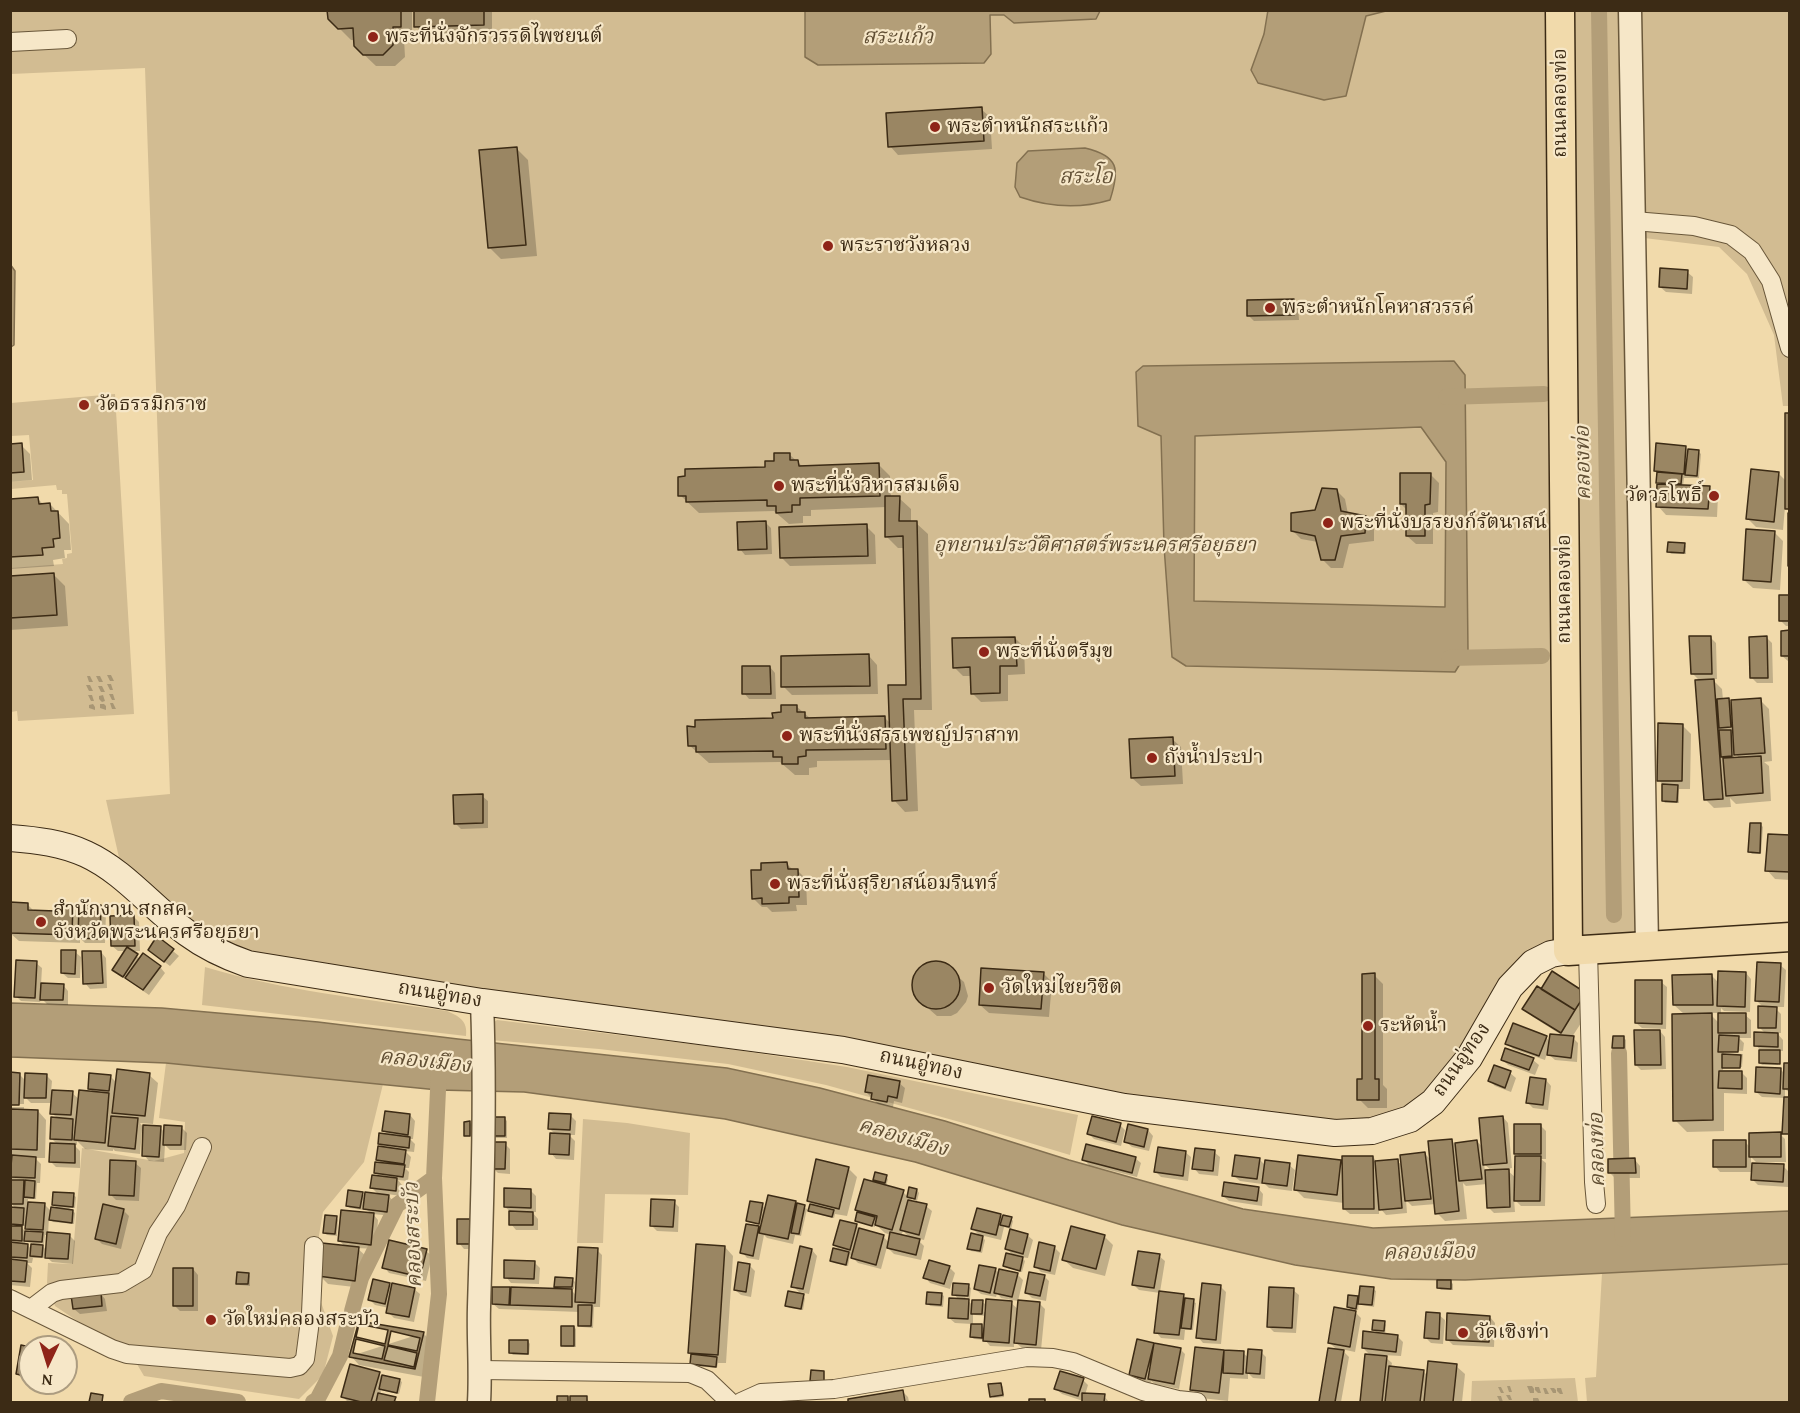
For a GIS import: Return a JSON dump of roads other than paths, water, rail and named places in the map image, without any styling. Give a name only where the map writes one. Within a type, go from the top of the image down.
[{"type":"main road","name":"ถนนคลองท่อ","points":[[1560,10],[1578,950]]},
{"type":"main road","name":"ถนนอู่ทอง","points":[[10,838],[45,841],[86,854],[114,870],[185,932],[215,952],[248,964],[482,1013],[843,1050],[1124,1107],[1335,1133],[1372,1131],[1410,1119],[1425,1108],[1469,1058],[1510,987],[1533,963],[1551,954],[1647,945],[1790,937]]},
{"type":"street","points":[[1630,10],[1647,945]]},
{"type":"street","points":[[10,42],[67,39]]},
{"type":"street","points":[[1634,221],[1694,226],[1731,235],[1752,251],[1771,281],[1790,348]]},
{"type":"street","points":[[1578,950],[1596,1204]]},
{"type":"street","points":[[479,1402],[482,1013]]},
{"type":"street","points":[[31,1309],[52,1293],[121,1282],[143,1270],[158,1233],[176,1206],[202,1147]]},
{"type":"street","points":[[10,1299],[127,1354],[290,1368],[299,1366],[305,1359],[311,1313],[314,1246]]},
{"type":"street","points":[[741,1402],[761,1393],[834,1389],[1027,1357],[1053,1358],[1073,1362],[1143,1391],[1178,1400],[1197,1402]]},
{"type":"street","points":[[481,1370],[690,1373],[707,1380],[730,1402]]},
{"type":"water","name":"สระแก้ว","points":[[805,10],[1100,11],[1096,19],[1014,23],[1004,15],[990,15],[991,54],[984,63],[818,65],[805,57]]},
{"type":"water","points":[[1268,10],[1386,11],[1366,16],[1346,96],[1324,100],[1258,83],[1251,70],[1264,34]]},
{"type":"water","name":"สระโอ","points":[[1085,148],[1105,155],[1114,165],[1115,180],[1110,200],[1087,205],[1065,206],[1020,197],[1015,187],[1017,163],[1028,151]]},
{"type":"water","points":[[10,264],[15,271],[14,345],[11,347]]},
{"type":"water","points":[[1454,361],[1465,375],[1468,651],[1455,672],[1186,666],[1172,657],[1164,546],[1161,436],[1138,426],[1136,372],[1143,366]],"holes":[[[1421,427],[1446,462],[1445,607],[1194,601],[1195,436]]]},
{"type":"water","name":"คลองเมือง","points":[[11,1003],[162,1008],[318,1022],[727,1068],[820,1088],[945,1121],[1069,1160],[1243,1209],[1373,1228],[1789,1211],[1789,1264],[1465,1280],[1391,1279],[1295,1265],[1122,1225],[915,1162],[725,1119],[524,1092],[438,1090],[166,1063],[11,1057]]},
{"type":"waterway","name":"คลองท่อ","points":[[1599,10],[1614,915]]},
{"type":"waterway","points":[[1446,397],[1544,394]]},
{"type":"waterway","points":[[1449,658],[1542,656]]},
{"type":"waterway","name":"คลองท่อ","points":[[1619,1053],[1623,1239]]},
{"type":"waterway","name":"คลองสระบัว","points":[[427,1402],[439,1294],[434,1178],[439,1068]]},
{"type":"waterway","points":[[352,1311],[361,1278],[397,1205],[434,1178]]},
{"type":"waterway","points":[[313,1402],[317,1400],[340,1356],[347,1327]]},
{"type":"waterway","points":[[131,1402],[161,1391],[238,1402]]},
{"type":"place","name":"พระที่นั่งจักรวรรดิไพชยนต์","points":[[373,37]]},
{"type":"place","name":"พระตำหนักสระแก้ว","points":[[935,127]]},
{"type":"place","name":"พระราชวังหลวง","points":[[828,246]]},
{"type":"place","name":"พระตำหนักโคหาสวรรค์","points":[[1270,308]]},
{"type":"place","name":"วัดธรรมิกราช","points":[[84,405]]},
{"type":"place","name":"พระที่นั่งวิหารสมเด็จ","points":[[779,486]]},
{"type":"place","name":"วัดวรโพธิ์","points":[[1714,496]]},
{"type":"place","name":"พระที่นั่งบรรยงก์รัตนาสน์","points":[[1328,523]]},
{"type":"place","name":"พระที่นั่งตรีมุข","points":[[984,652]]},
{"type":"place","name":"พระที่นั่งสรรเพชญ์ปราสาท","points":[[787,736]]},
{"type":"place","name":"ถังน้ำประปา","points":[[1152,758]]},
{"type":"place","name":"พระที่นั่งสุริยาสน์อมรินทร์","points":[[775,884]]},
{"type":"place","name":"สำนักงาน สกสค. จังหวัดพระนครศรีอยุธยา","points":[[41,922]]},
{"type":"place","name":"วัดใหม่ไชยวิชิต","points":[[989,988]]},
{"type":"place","name":"ระหัดน้ำ","points":[[1368,1026]]},
{"type":"place","name":"วัดใหม่คลองสระบัว","points":[[211,1320]]},
{"type":"place","name":"วัดเชิงท่า","points":[[1463,1333]]},
{"type":"park label","name":"อุทยานประวัติศาสตร์พระนครศรีอยุธยา","points":[[1095,546]]}]
